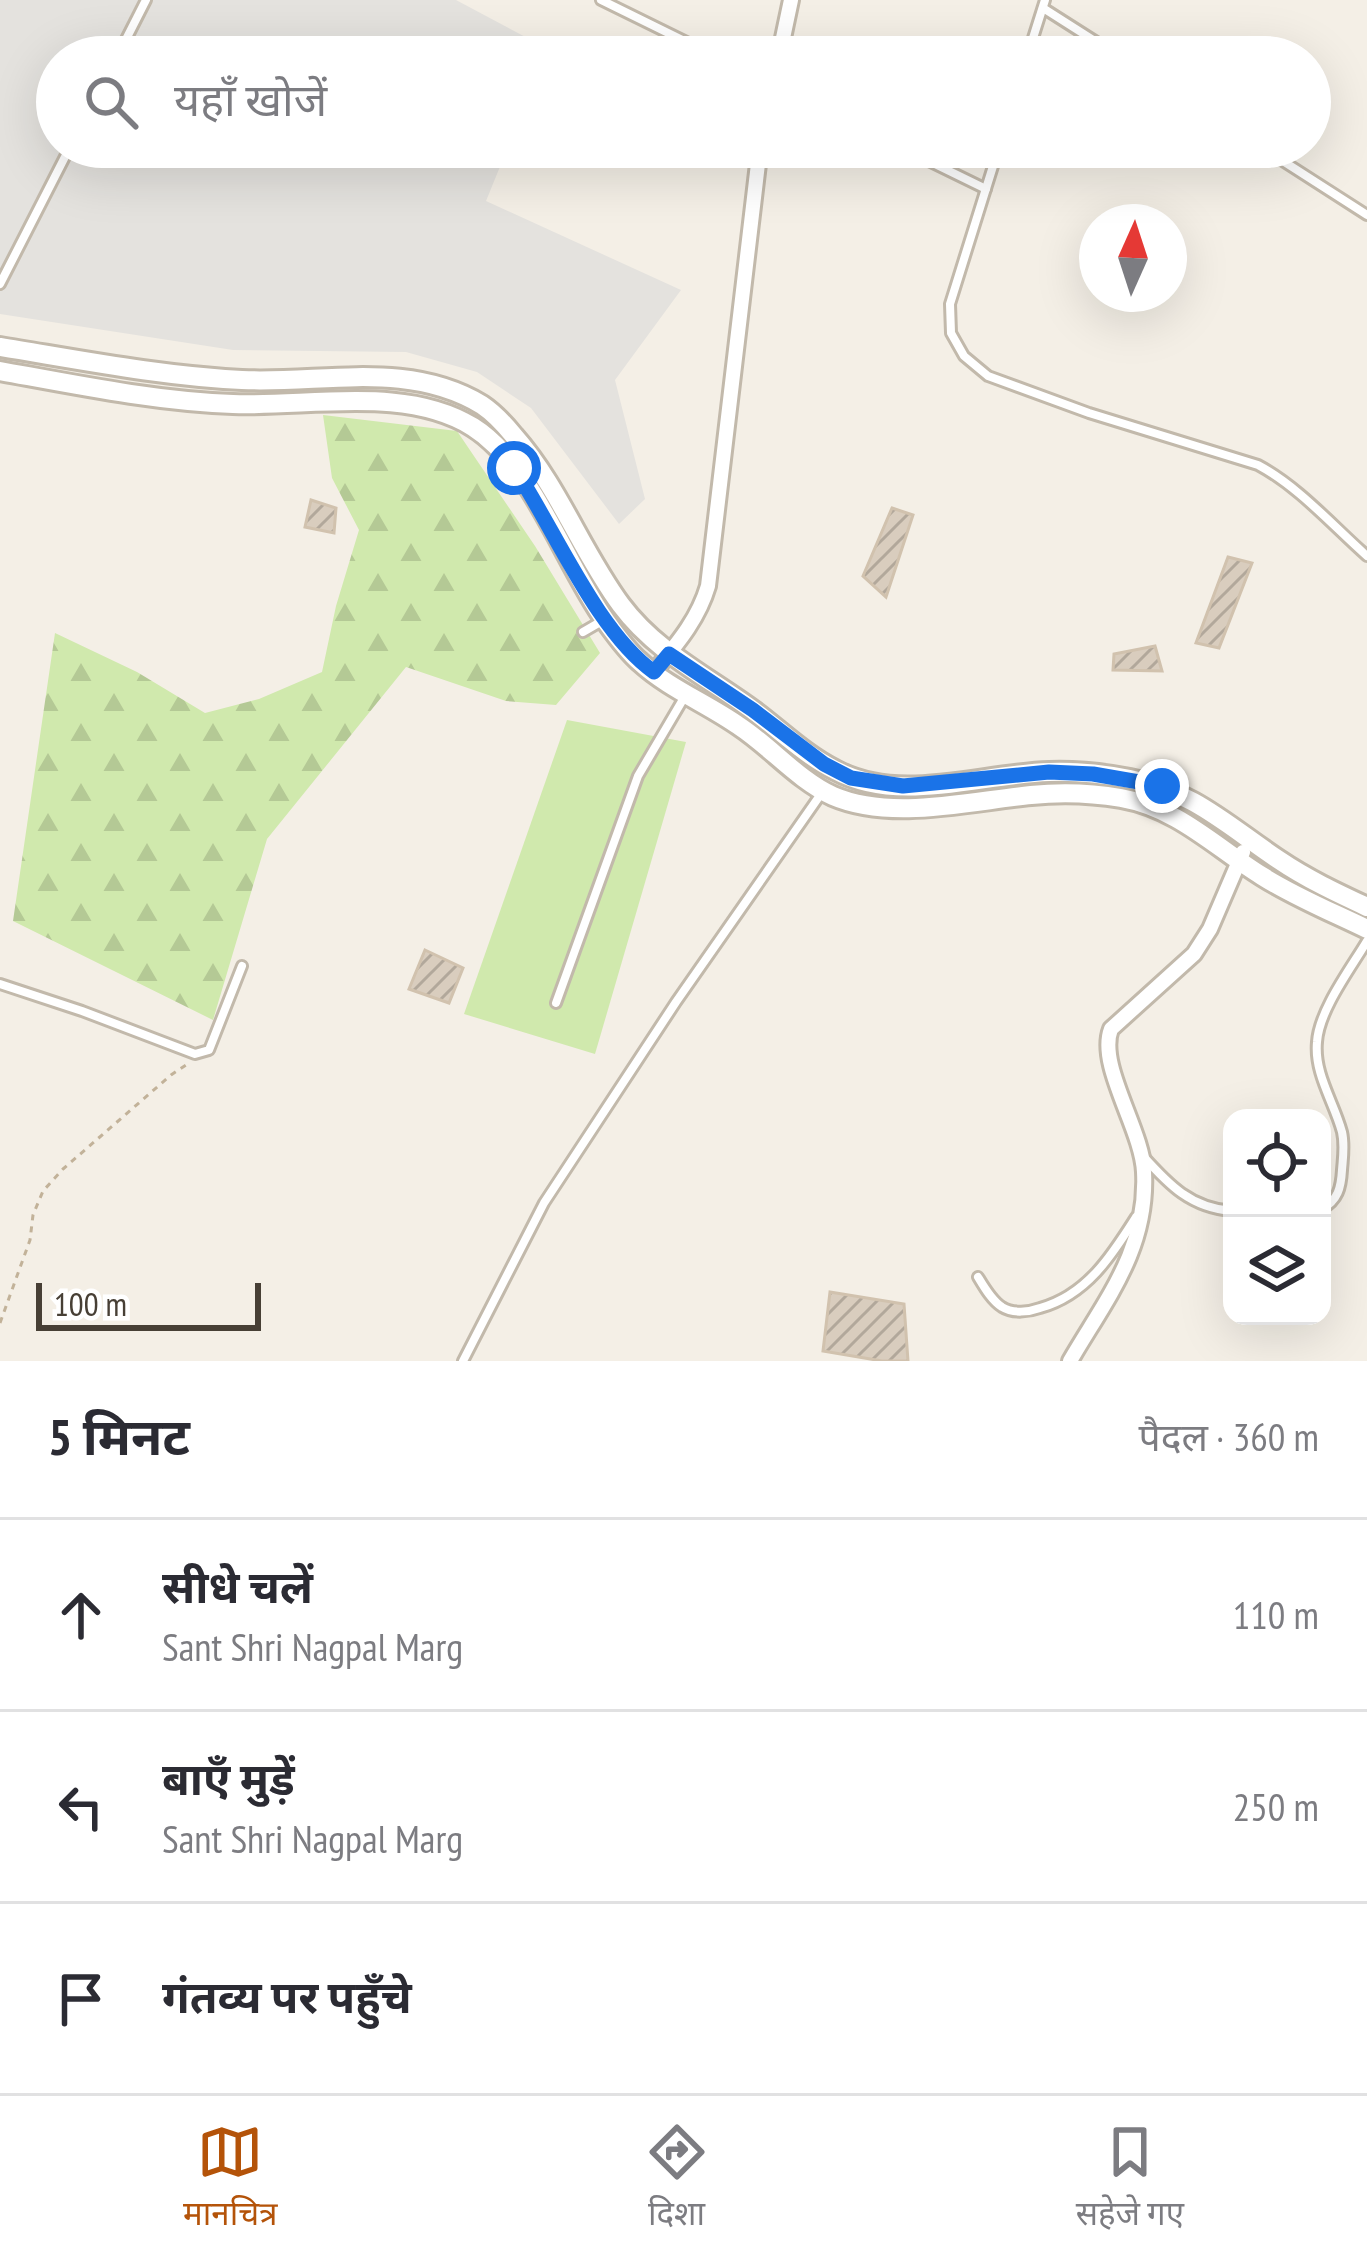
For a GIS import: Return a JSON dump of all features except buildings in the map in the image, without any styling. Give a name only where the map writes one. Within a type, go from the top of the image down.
[{"type":"street","points":[[783,36],[791,0]]},
{"type":"street","points":[[654,672],[698,614],[708,586],[758,168]]},
{"type":"street","points":[[0,346],[119,367],[243,380],[395,377],[421,380],[468,398],[487,408],[532,457],[620,604],[669,654],[824,764],[851,778],[903,786],[1049,772],[1162,786],[1197,802],[1312,881],[1367,907]]},
{"type":"street","points":[[0,371],[110,391],[231,404],[386,402],[453,417],[492,442],[514,468],[605,620],[639,662],[740,726],[823,791],[862,805],[929,806],[1078,794],[1155,806],[1299,897],[1367,929]]},
{"type":"street","points":[[1070,1361],[1124,1272],[1142,1207],[1142,1155],[1107,1052],[1107,1039],[1111,1029],[1183,966],[1202,943],[1251,840]]},
{"type":"lane","points":[[128,36],[146,0]]},
{"type":"lane","points":[[601,0],[674,36]]},
{"type":"lane","points":[[1034,36],[1044,4],[1090,36]]},
{"type":"lane","points":[[0,284],[59,168]]},
{"type":"lane","points":[[943,168],[986,189]]},
{"type":"lane","points":[[992,168],[950,304],[951,333],[977,369],[1089,413],[1258,465],[1300,494],[1367,556]]},
{"type":"lane","points":[[1294,168],[1367,215]]},
{"type":"lane","points":[[583,632],[605,620]]},
{"type":"lane","points":[[556,1003],[638,776],[687,693]]},
{"type":"lane","points":[[463,1361],[544,1203],[676,1001],[823,791]]},
{"type":"lane","points":[[1331,1203],[1341,1186],[1343,1139],[1316,1044],[1319,1026],[1367,941]]},
{"type":"lane","points":[[0,984],[203,1054],[209,1050],[242,966]]},
{"type":"lane","points":[[1142,1155],[1178,1193],[1223,1209]]},
{"type":"lane","points":[[978,1277],[1002,1307],[1016,1312],[1052,1305],[1071,1295],[1108,1260],[1142,1207]]},
{"type":"path","points":[[0,1323],[43,1191],[155,1088],[203,1054]]},
{"type":"green space","points":[[323,415],[457,431],[600,653],[556,705],[506,701],[406,667],[267,839],[213,1020],[13,921],[55,633],[137,672],[205,713],[259,699],[322,672],[359,530],[332,478]]},
{"type":"green space","points":[[567,720],[686,742],[595,1054],[464,1014]]},
{"type":"shaded area","points":[[0,0],[456,0],[524,36],[36,36],[36,168],[499,168],[486,201],[681,290],[615,380],[645,499],[619,524],[531,408],[477,372],[406,352],[233,350],[0,314]]},
{"type":"route","points":[[514,468],[605,620],[639,662],[654,672],[669,654],[838,772],[866,782],[903,786],[1049,772],[1162,786]]}]
